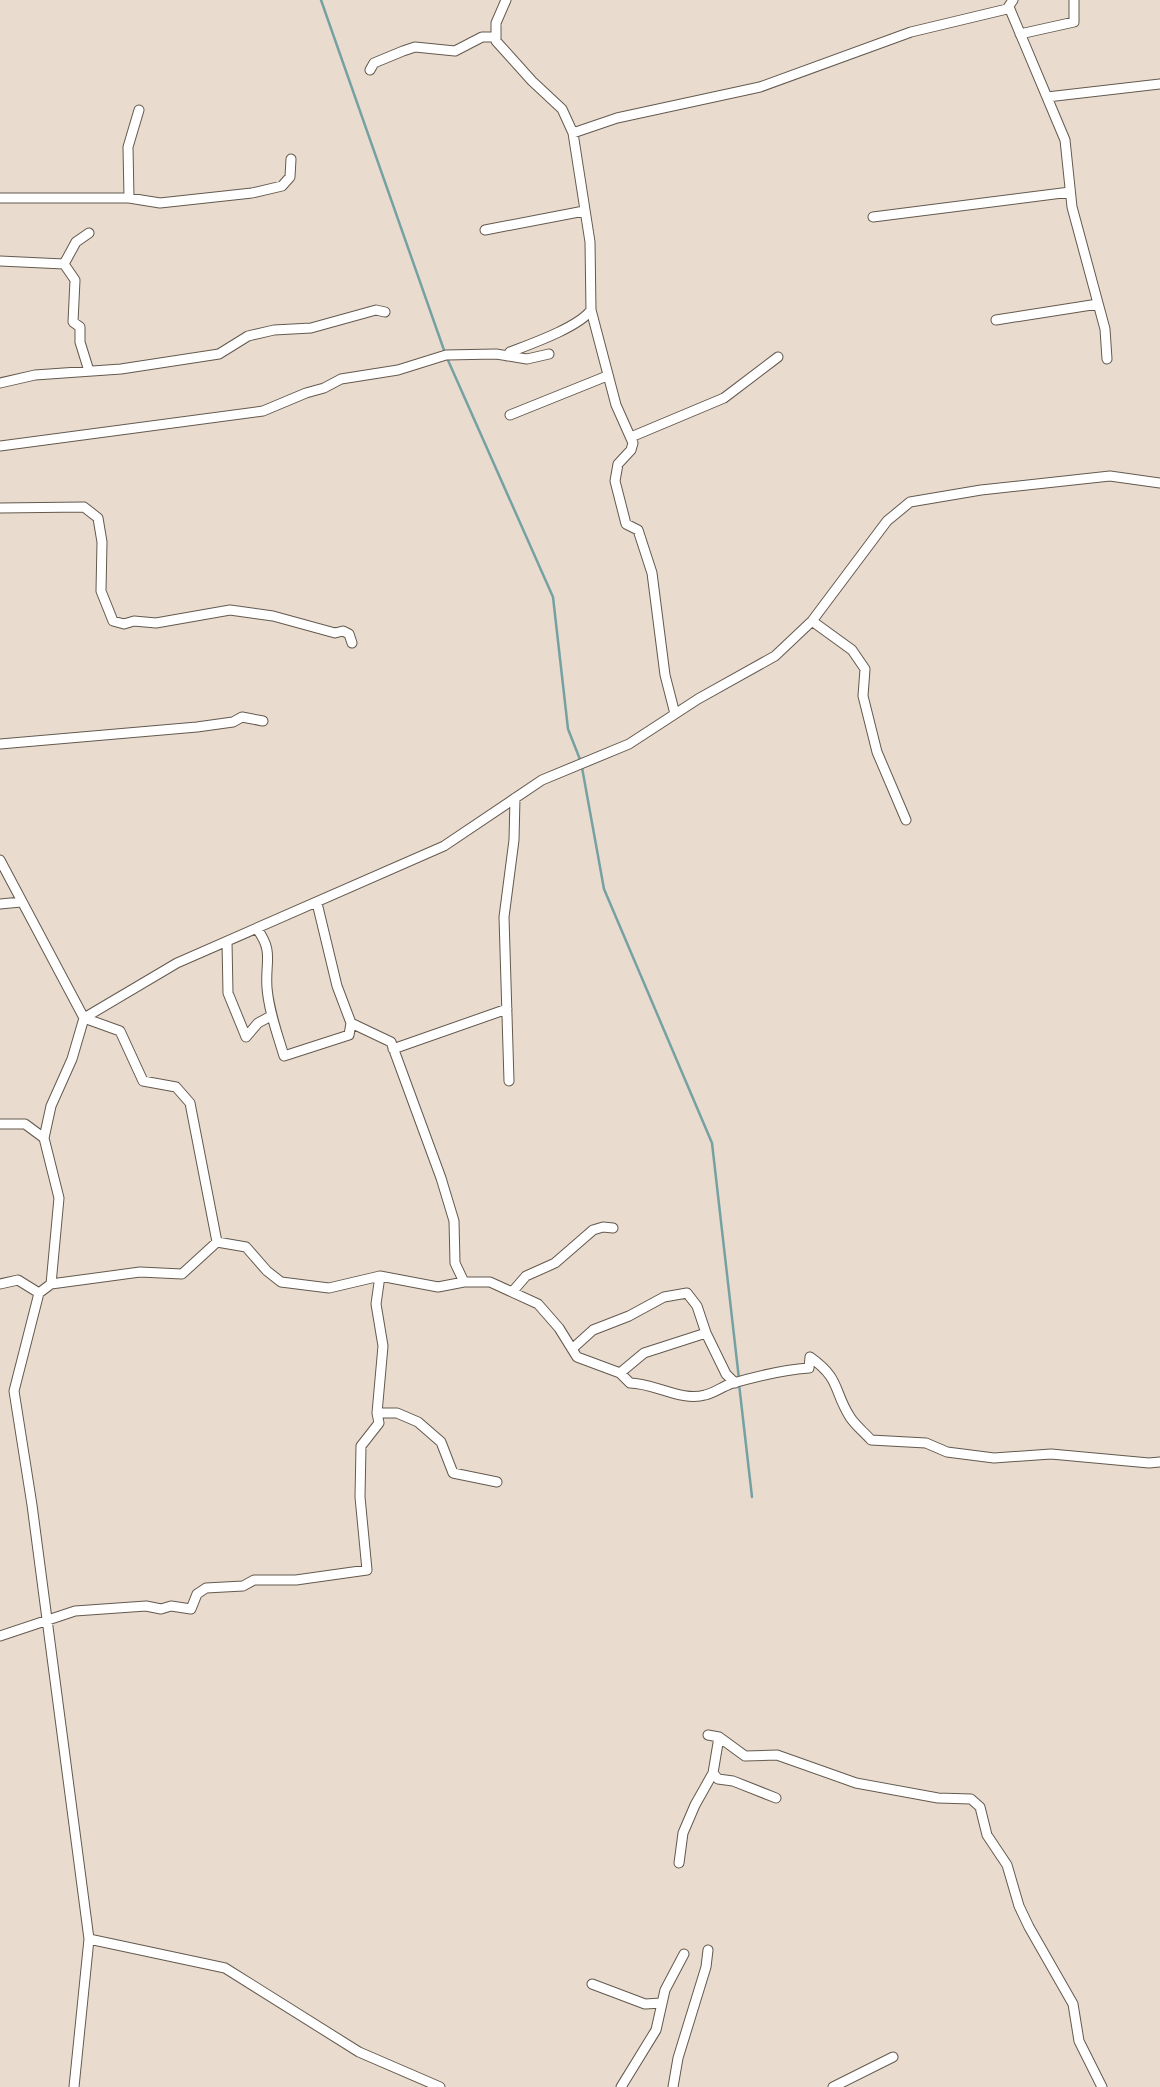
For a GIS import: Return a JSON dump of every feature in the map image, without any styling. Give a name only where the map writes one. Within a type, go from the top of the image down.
[{"type":"street","points":[[506,0],[496,23],[494,37],[532,81],[562,109],[573,133],[590,242],[591,310],[607,376],[622,421],[631,437],[631,450],[618,464],[615,481],[626,524],[638,530],[652,573],[665,675],[675,714]]},
{"type":"street","points":[[1020,34],[1074,22],[1074,0]]},
{"type":"street","points":[[573,133],[617,118],[760,86],[911,32],[978,18],[1011,4],[1020,34],[1064,140],[1072,207],[1105,329],[1107,359]]},
{"type":"street","points":[[370,70],[374,63],[415,47],[455,51],[482,37],[494,37]]},
{"type":"street","points":[[1047,97],[1160,84]]},
{"type":"street","points":[[130,198],[128,147],[139,110]]},
{"type":"street","points":[[0,198],[130,198],[160,203],[252,192],[282,186],[290,177],[291,159]]},
{"type":"street","points":[[873,217],[1070,192]]},
{"type":"street","points":[[485,230],[584,211]]},
{"type":"street","points":[[64,264],[76,242],[89,233]]},
{"type":"street","points":[[0,261],[64,264]]},
{"type":"street","points":[[64,264],[75,280],[74,322],[80,327],[80,342],[89,371]]},
{"type":"street","points":[[996,320],[1098,304]]},
{"type":"street","points":[[0,383],[35,375],[121,369],[219,354],[248,336],[274,330],[311,328],[376,310],[385,312]]},
{"type":"street","points":[[506,356],[510,352],[541,340],[583,319],[591,310]]},
{"type":"street","points":[[0,446],[263,411],[306,393],[324,388],[341,379],[398,370],[446,355],[506,356],[527,359],[549,354]]},
{"type":"street","points":[[631,437],[724,398],[778,357]]},
{"type":"street","points":[[510,415],[607,376]]},
{"type":"street","points":[[51,1284],[59,1198],[44,1138],[51,1106],[72,1058],[84,1018],[177,963],[444,846],[542,780],[630,744],[675,714],[775,656],[812,621],[888,521],[910,502],[981,490],[1110,476],[1160,484]]},
{"type":"street","points":[[0,508],[84,507],[98,518],[102,542],[101,590],[113,621],[124,624],[134,621],[156,624],[230,610],[273,616],[335,633],[343,631],[349,634],[352,643]]},
{"type":"street","points":[[812,621],[852,650],[865,669],[863,696],[877,752],[906,820]]},
{"type":"street","points":[[0,744],[197,727],[233,722],[242,717],[263,721]]},
{"type":"street","points":[[509,1082],[504,917],[514,840],[515,798]]},
{"type":"street","points":[[0,860],[84,1018],[120,1030],[143,1081],[176,1087],[190,1103],[217,1242]]},
{"type":"street","points":[[0,904],[21,902]]},
{"type":"street","points":[[257,928],[268,943],[267,988],[271,1016],[284,1056],[349,1035],[351,1024],[338,986],[317,903]]},
{"type":"street","points":[[227,942],[228,993],[246,1036],[258,1023],[271,1016]]},
{"type":"street","points":[[392,1049],[507,1009]]},
{"type":"street","points":[[351,1024],[391,1042],[441,1178],[454,1221],[455,1263],[464,1282]]},
{"type":"street","points":[[0,1124],[25,1124],[44,1138]]},
{"type":"street","points":[[513,1292],[526,1276],[555,1263],[594,1230],[603,1227],[613,1228]]},
{"type":"street","points":[[217,1242],[246,1247],[266,1271],[281,1282],[329,1288],[380,1276],[438,1287],[464,1282],[490,1282],[538,1304],[559,1328],[577,1357],[620,1373],[630,1383],[652,1385],[658,1390],[704,1396],[735,1383],[782,1370],[809,1368],[810,1356],[823,1366],[834,1379],[851,1418],[870,1440],[926,1443],[947,1452],[994,1458],[1051,1454],[1149,1463],[1160,1462]]},
{"type":"street","points":[[74,2087],[89,1939],[47,1620],[14,1391],[39,1293],[51,1284],[140,1272],[182,1274],[217,1242]]},
{"type":"street","points":[[0,1636],[75,1611],[146,1606],[162,1609],[171,1606],[191,1608],[197,1594],[206,1588],[243,1586],[254,1580],[296,1580],[367,1570],[360,1496],[361,1446],[379,1423],[377,1413],[383,1346],[376,1304],[380,1276]]},
{"type":"street","points":[[0,1284],[18,1280],[39,1293]]},
{"type":"street","points":[[572,1349],[593,1330],[629,1316],[664,1297],[687,1293],[698,1306],[706,1333],[726,1374],[735,1383]]},
{"type":"street","points":[[620,1373],[644,1353],[706,1333]]},
{"type":"street","points":[[377,1413],[397,1413],[418,1422],[441,1442],[453,1473],[497,1482]]},
{"type":"street","points":[[708,1735],[719,1737],[746,1756],[777,1755],[856,1782],[938,1798],[971,1799],[980,1807],[986,1835],[1006,1865],[1019,1906],[1073,2004],[1079,2041],[1102,2087]]},
{"type":"street","points":[[679,1864],[683,1833],[695,1805],[713,1773],[719,1737]]},
{"type":"street","points":[[713,1773],[718,1779],[733,1781],[776,1798]]},
{"type":"street","points":[[89,1939],[225,1968],[359,2052],[440,2087]]},
{"type":"street","points":[[673,2087],[678,2058],[706,1967],[708,1950]]},
{"type":"street","points":[[620,2087],[656,2030],[665,1990],[684,1954]]},
{"type":"street","points":[[592,1984],[645,2004],[662,2003]]},
{"type":"street","points":[[833,2087],[893,2057]]},
{"type":"waterway","points":[[321,0],[445,353]]},
{"type":"waterway","points":[[447,358],[553,597],[568,729],[581,762],[604,889],[712,1143],[739,1379]]},
{"type":"waterway","points":[[739,1384],[752,1497]]}]
